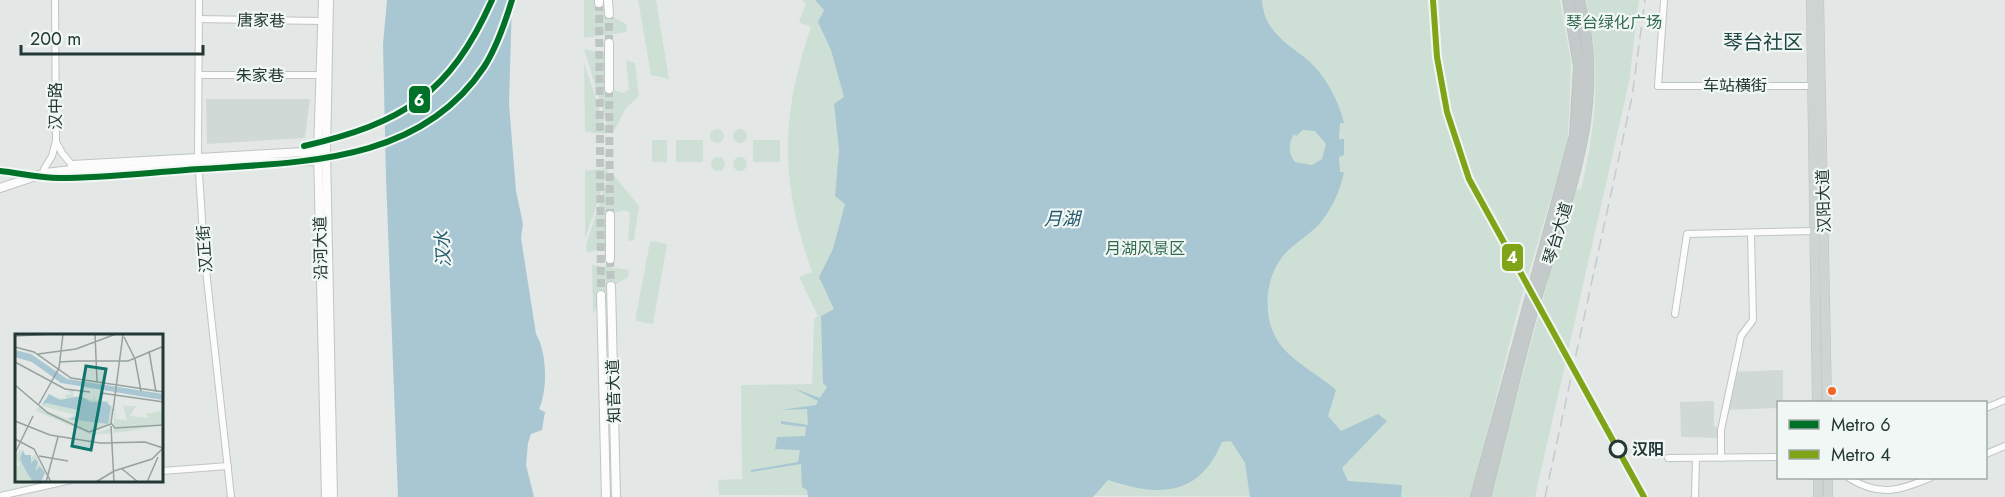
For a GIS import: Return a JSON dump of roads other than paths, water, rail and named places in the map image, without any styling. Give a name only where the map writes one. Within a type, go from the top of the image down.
[{"type":"highway","name":"琴台大道","points":[[1476,497],[1575,136],[1579,66],[1568,0]]},
{"type":"highway","name":"琴台大道","points":[[1485,497],[1536,299],[1584,136],[1589,78],[1584,23],[1579,0]]},
{"type":"main road","name":"沿河大道","points":[[323,0],[320,136],[333,497]]},
{"type":"main road","name":"沿河大道","points":[[326,497],[319,176],[322,156],[328,0]]},
{"type":"main road","points":[[608,0],[609,14]]},
{"type":"main road","name":"汉阳大道","points":[[1811,0],[1817,401]]},
{"type":"main road","name":"汉阳大道","points":[[1819,0],[1827,401]]},
{"type":"main road","points":[[609,43],[609,89]]},
{"type":"main road","points":[[293,156],[309,150],[320,136]]},
{"type":"main road","points":[[293,156],[304,161],[319,176]]},
{"type":"main road","points":[[0,182],[44,169],[72,165],[322,156]]},
{"type":"main road","points":[[0,188],[45,173],[198,160]]},
{"type":"main road","points":[[610,214],[610,259]]},
{"type":"main road","name":"知音大道","points":[[611,286],[616,497]]},
{"type":"main road","name":"知音大道","points":[[601,295],[606,497]]},
{"type":"main road","points":[[1818,479],[1818,497]]},
{"type":"main road","points":[[1828,479],[1828,497]]},
{"type":"street","name":"汉中路","points":[[44,169],[52,156],[56,141],[54,0]]},
{"type":"street","name":"汉正街","points":[[199,0],[198,160],[209,308],[231,497]]},
{"type":"street","name":"车站横街","points":[[1664,0],[1658,86],[1812,86]]},
{"type":"street","name":"唐家巷","points":[[199,19],[322,21]]},
{"type":"street","name":"朱家巷","points":[[199,75],[321,75]]},
{"type":"street","name":"汉中路","points":[[56,141],[72,165]]},
{"type":"street","points":[[1675,314],[1687,234],[1816,231]]},
{"type":"street","points":[[1721,458],[1721,430],[1741,336],[1753,320],[1751,232]]},
{"type":"street","points":[[1987,408],[2005,400]]},
{"type":"street","points":[[1987,454],[2005,446]]},
{"type":"street","points":[[1668,458],[1777,457]]},
{"type":"street","points":[[1695,497],[1696,458]]},
{"type":"street","points":[[164,471],[228,466]]},
{"type":"street","points":[[1853,479],[1881,494],[1897,491],[1925,479]]},
{"type":"street","points":[[0,496],[62,482]]},
{"type":"water","name":"汉水","points":[[387,0],[512,0],[509,104],[516,191],[523,224],[521,238],[536,334],[540,342],[545,371],[544,392],[539,409],[545,412],[542,430],[531,434],[526,465],[534,497],[398,497],[383,44]]},
{"type":"water","name":"月湖","points":[[815,0],[1262,0],[1272,29],[1309,61],[1326,82],[1335,98],[1344,123],[1340,123],[1339,139],[1344,139],[1344,155],[1339,157],[1340,172],[1344,172],[1338,192],[1321,222],[1287,251],[1276,266],[1268,301],[1271,326],[1275,337],[1288,353],[1336,390],[1328,416],[1341,431],[1378,414],[1387,421],[1342,468],[1348,481],[1402,485],[1401,497],[1250,497],[1245,463],[1231,441],[1222,442],[1213,460],[1202,474],[1189,483],[1176,488],[1160,490],[1127,486],[1108,480],[1093,497],[808,497],[807,490],[802,487],[801,464],[751,472],[751,470],[798,462],[800,450],[775,449],[777,437],[805,436],[806,427],[781,424],[781,421],[808,425],[807,409],[780,410],[816,405],[818,401],[793,388],[820,398],[827,387],[823,383],[821,316],[834,309],[819,277],[833,249],[845,204],[835,196],[839,150],[834,104],[844,97],[831,50],[818,22],[824,10]],"holes":[[[1303,130],[1315,131],[1326,144],[1322,159],[1312,165],[1295,162],[1290,148],[1294,134],[1296,136]]]},
{"type":"tunnel","points":[[599,3],[601,295]]},
{"type":"tunnel","points":[[609,14],[609,43]]},
{"type":"tunnel","points":[[609,89],[610,215]]},
{"type":"tunnel","points":[[610,259],[611,286]]},
{"type":"railway","points":[[1545,497],[1632,97],[1645,0]]},
{"type":"metro line","name":"6","points":[[304,146],[369,127],[419,100],[459,59],[492,0]]},
{"type":"metro line","name":"6","points":[[0,171],[44,177],[77,178],[279,164],[357,151],[393,140],[427,122],[458,99],[489,59],[512,0]]},
{"type":"metro line","name":"4","points":[[1433,0],[1437,57],[1447,112],[1469,179],[1644,497]]},
{"type":"place","name":"汉阳","points":[[1618,449]]},
{"type":"district","name":"琴台社区","points":[[1763,42]]},
{"type":"park label","name":"琴台绿化广场","points":[[1614,22]]},
{"type":"park label","name":"月湖风景区","points":[[1145,248]]}]
